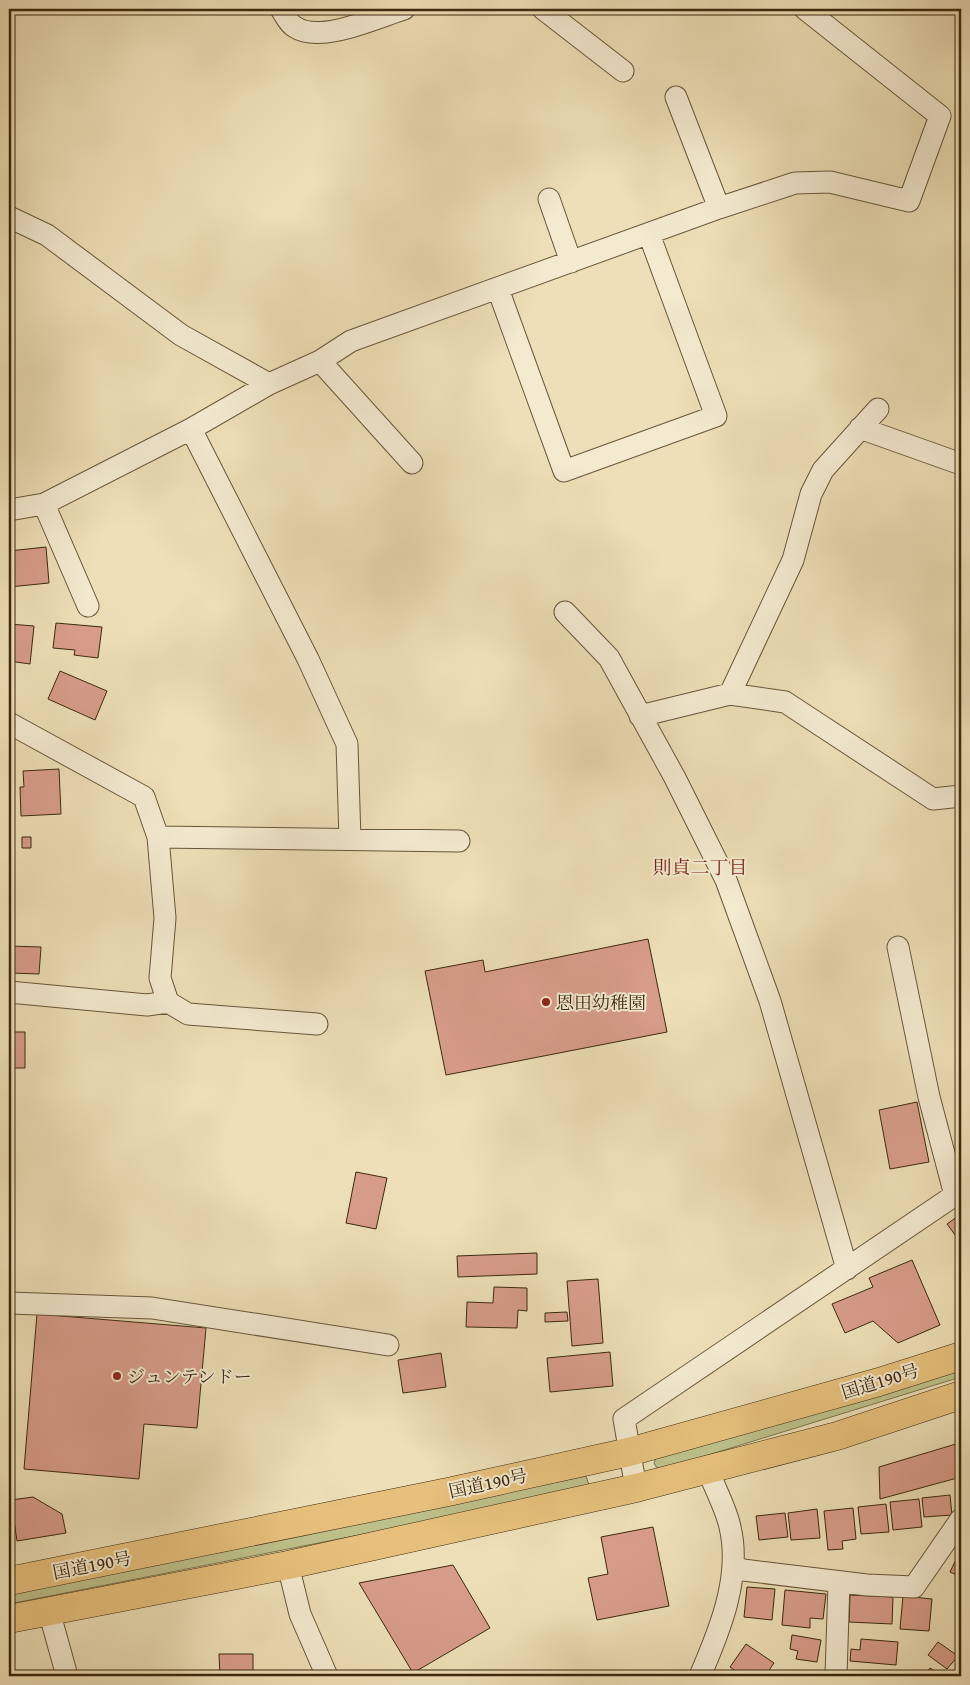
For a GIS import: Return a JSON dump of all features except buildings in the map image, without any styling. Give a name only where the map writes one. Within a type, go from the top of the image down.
[{"type":"highway","name":"国道190号","points":[[9,1581],[448,1492],[629,1452],[879,1382],[961,1356]]},
{"type":"highway","name":"国道190号","points":[[9,1619],[288,1565],[636,1488],[837,1436],[961,1397]]},
{"type":"street","points":[[281,9],[294,27],[308,34],[326,33],[404,9]]},
{"type":"street","points":[[543,9],[622,71]]},
{"type":"street","points":[[9,510],[44,504],[191,429],[269,384],[320,360],[351,341],[719,208],[795,183],[830,182],[909,201],[940,116],[805,9]]},
{"type":"street","points":[[676,97],[719,208]]},
{"type":"street","points":[[549,199],[571,262]]},
{"type":"street","points":[[9,217],[47,236],[182,335],[269,384]]},
{"type":"street","points":[[498,289],[564,471],[618,452],[716,416],[650,234]]},
{"type":"street","points":[[320,360],[412,463]]},
{"type":"street","points":[[730,694],[794,560],[811,494],[823,470],[878,409]]},
{"type":"street","points":[[860,428],[961,464]]},
{"type":"street","points":[[191,429],[308,659],[348,744],[350,839]]},
{"type":"street","points":[[44,504],[88,606]]},
{"type":"street","points":[[565,612],[609,658],[675,778],[726,880],[770,1001],[847,1269]]},
{"type":"street","points":[[640,716],[730,694],[785,702],[933,799],[961,796]]},
{"type":"street","points":[[9,723],[144,796],[158,836],[165,918],[160,978],[168,1002]]},
{"type":"street","points":[[158,836],[459,841]]},
{"type":"street","points":[[636,1488],[624,1419],[958,1193],[930,1097],[898,947]]},
{"type":"street","points":[[9,992],[147,1005],[168,1002],[188,1014],[317,1024]]},
{"type":"street","points":[[9,1302],[152,1308],[388,1345]]},
{"type":"street","points":[[700,1676],[714,1643],[733,1566],[730,1528],[708,1470]]},
{"type":"street","points":[[733,1566],[743,1570],[838,1582],[914,1587],[961,1519]]},
{"type":"street","points":[[288,1565],[300,1614],[327,1676]]},
{"type":"street","points":[[836,1676],[838,1582]]},
{"type":"street","points":[[49,1611],[67,1676]]},
{"type":"green space","points":[[961,1369],[961,1377],[692,1460],[660,1468],[656,1467],[654,1463],[656,1458]]},
{"type":"green space","points":[[586,1476],[589,1485],[486,1510],[9,1604],[9,1594]]},
{"type":"place","name":"恩田幼稚園","points":[[546,1002]]},
{"type":"place","name":"ジュンテンドー","points":[[117,1376]]},
{"type":"district","name":"則貞二丁目","points":[[700,867]]}]
